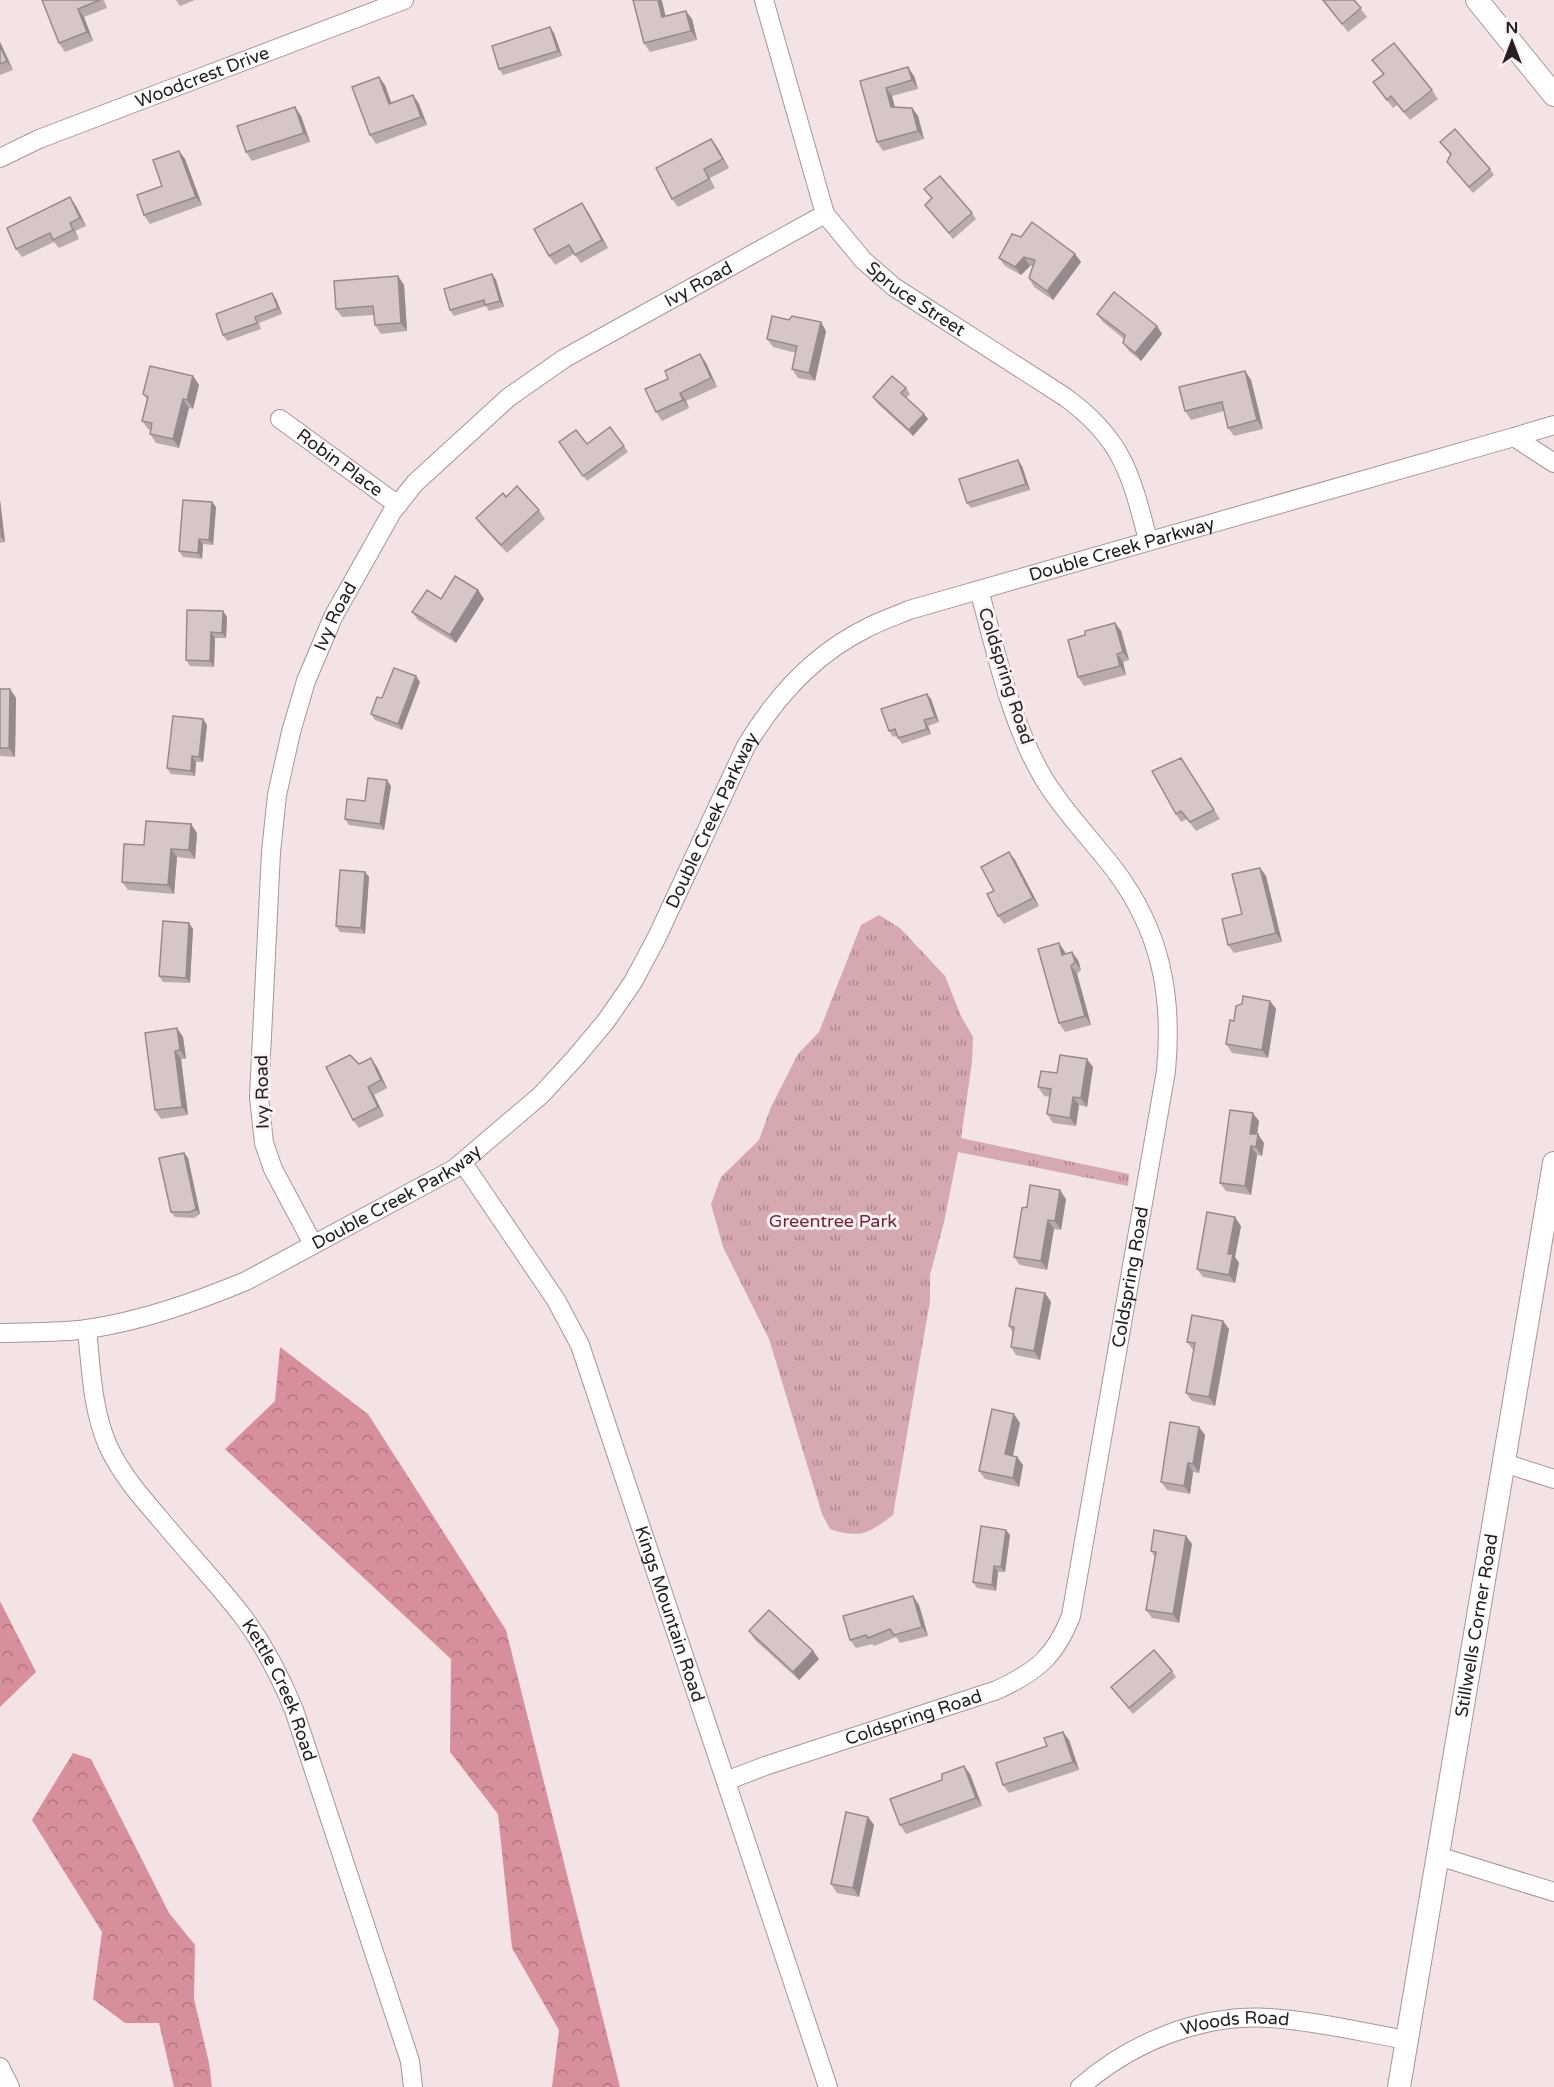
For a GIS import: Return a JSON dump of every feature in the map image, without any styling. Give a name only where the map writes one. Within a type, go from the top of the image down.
[{"type":"street","name":"Woodcrest Drive","points":[[0,158],[39,139],[404,0]]},
{"type":"street","name":"Spruce Street","points":[[764,0],[825,214],[863,260],[894,288],[1065,398],[1104,431],[1128,470],[1148,540]]},
{"type":"street","points":[[1477,0],[1554,95]]},
{"type":"street","name":"Ivy Road","points":[[312,1244],[276,1178],[264,1143],[259,1097],[271,852],[278,795],[291,732],[306,681],[333,617],[398,505],[415,483],[508,398],[565,358],[825,214]]},
{"type":"street","name":"Robin Place","points":[[280,419],[398,505]]},
{"type":"street","name":"Double Creek Parkway","points":[[0,1333],[87,1329],[159,1313],[213,1295],[246,1281],[463,1163],[518,1116],[555,1080],[606,1021],[633,982],[657,937],[746,746],[762,720],[782,694],[821,657],[867,627],[909,610],[1554,425]]},
{"type":"street","points":[[1514,437],[1554,463]]},
{"type":"street","name":"Coldspring Road","points":[[726,1781],[765,1766],[997,1690],[1021,1679],[1045,1661],[1064,1634],[1071,1616],[1166,1071],[1169,1018],[1158,952],[1140,910],[1114,868],[1061,804],[1031,754],[1013,709],[979,590]]},
{"type":"street","name":"Kings Mountain Road","points":[[463,1163],[556,1300],[580,1345],[828,2087]]},
{"type":"street","name":"Stillwells Corner Road","points":[[1399,2087],[1554,1163]]},
{"type":"street","name":"Kettle Creek Road","points":[[87,1329],[99,1419],[108,1445],[119,1466],[140,1496],[244,1618],[282,1682],[298,1721],[410,2061],[412,2087]]},
{"type":"street","points":[[1504,1463],[1554,1479]]},
{"type":"street","points":[[1438,1857],[1554,1892]]},
{"type":"street","name":"Woods Road","points":[[1080,2087],[1096,2073],[1147,2042],[1195,2026],[1221,2021],[1268,2018],[1298,2021],[1407,2040]]},
{"type":"street","points":[[0,2067],[10,2087]]},
{"type":"green space","name":"Greentree Park","points":[[879,915],[900,928],[945,976],[961,1016],[973,1037],[972,1062],[961,1138],[1129,1174],[1128,1186],[958,1152],[944,1222],[930,1275],[930,1301],[893,1515],[871,1530],[850,1534],[830,1529],[822,1514],[769,1339],[723,1247],[711,1204],[721,1177],[759,1140],[771,1107],[798,1054],[819,1032],[861,925]]},
{"type":"green space","points":[[280,1347],[368,1414],[506,1630],[620,2087],[552,2087],[559,2030],[512,1948],[498,1814],[450,1752],[451,1659],[225,1449],[275,1401]]},
{"type":"green space","points":[[0,1601],[36,1672],[0,1707]]},
{"type":"green space","points":[[73,1753],[91,1759],[169,1913],[195,1945],[194,1999],[209,2063],[212,2087],[174,2087],[159,2023],[125,2023],[93,1999],[102,1932],[32,1820]]},
{"type":"building","points":[[42,0],[100,0],[78,9],[87,32],[59,43]]},
{"type":"building","points":[[633,0],[658,0],[662,17],[686,11],[691,31],[644,43]]},
{"type":"building","points":[[1323,0],[1354,0],[1361,8],[1342,24]]},
{"type":"building","points":[[550,27],[558,51],[499,69],[492,46]]},
{"type":"building","points":[[1394,43],[1432,90],[1404,112],[1391,96],[1387,100],[1373,82],[1384,74],[1372,60]]},
{"type":"building","points":[[0,46],[7,61],[0,64]]},
{"type":"building","points":[[908,67],[912,80],[886,88],[891,107],[912,108],[918,131],[877,142],[860,81]]},
{"type":"building","points":[[379,77],[389,104],[413,95],[421,117],[370,135],[352,87]]},
{"type":"building","points":[[295,107],[304,133],[246,152],[237,126]]},
{"type":"building","points":[[1455,129],[1490,169],[1469,187],[1447,162],[1451,154],[1440,142]]},
{"type":"building","points":[[711,139],[723,159],[704,169],[709,179],[672,199],[656,168]]},
{"type":"building","points":[[179,151],[196,197],[144,215],[137,195],[162,186],[153,160]]},
{"type":"building","points":[[940,176],[972,213],[949,233],[925,205],[932,198],[924,189]]},
{"type":"building","points":[[70,197],[80,218],[70,223],[73,230],[53,240],[50,233],[16,249],[7,228]]},
{"type":"building","points":[[582,203],[602,240],[575,255],[569,245],[549,256],[534,229]]},
{"type":"building","points":[[1032,222],[1075,254],[1047,291],[1029,278],[1035,260],[1024,257],[1015,267],[999,258],[1012,234],[1021,237]]},
{"type":"building","points":[[492,274],[500,301],[485,305],[484,300],[450,310],[444,289]]},
{"type":"building","points":[[398,276],[401,323],[375,325],[373,306],[336,309],[334,281]]},
{"type":"building","points":[[1114,292],[1157,326],[1135,353],[1123,343],[1125,335],[1097,314]]},
{"type":"building","points":[[272,293],[278,308],[255,317],[257,323],[223,335],[216,314]]},
{"type":"building","points":[[772,316],[789,320],[792,316],[821,322],[809,373],[792,369],[797,346],[767,339]]},
{"type":"building","points":[[700,354],[711,378],[680,393],[683,400],[656,412],[645,389],[668,379],[665,371]]},
{"type":"building","points":[[150,366],[193,376],[187,400],[183,399],[173,439],[150,434],[152,423],[142,421],[148,397],[143,394]]},
{"type":"building","points":[[1245,371],[1257,420],[1228,428],[1222,402],[1185,411],[1179,387]]},
{"type":"building","points":[[892,376],[906,388],[901,393],[924,414],[909,430],[873,397]]},
{"type":"building","points":[[610,427],[624,446],[583,476],[559,442],[576,430],[587,444]]},
{"type":"building","points":[[1018,460],[1026,484],[967,503],[959,479]]},
{"type":"building","points":[[517,486],[539,510],[501,545],[476,518],[503,493],[506,497]]},
{"type":"building","points":[[183,500],[212,502],[209,540],[199,539],[198,553],[179,551]]},
{"type":"building","points":[[455,576],[478,590],[450,635],[412,612],[427,590],[441,599]]},
{"type":"building","points":[[187,610],[223,611],[222,633],[211,632],[210,661],[186,660]]},
{"type":"building","points":[[1115,623],[1123,652],[1117,654],[1120,666],[1078,677],[1068,640],[1085,635],[1085,631]]},
{"type":"building","points":[[394,668],[416,676],[398,724],[371,714],[377,697],[382,698]]},
{"type":"building","points":[[0,689],[10,689],[9,748],[0,748]]},
{"type":"building","points":[[927,694],[935,717],[924,720],[927,729],[898,738],[895,729],[889,731],[881,709]]},
{"type":"building","points":[[173,716],[203,719],[199,757],[192,756],[191,771],[167,768]]},
{"type":"building","points":[[1181,758],[1214,810],[1190,822],[1181,811],[1176,814],[1152,771]]},
{"type":"building","points":[[368,778],[387,780],[380,824],[345,819],[347,799],[365,801]]},
{"type":"building","points":[[146,821],[191,824],[189,850],[171,849],[168,885],[122,882],[124,844],[144,845]]},
{"type":"building","points":[[1009,852],[1033,898],[998,916],[987,894],[994,891],[981,867]]},
{"type":"building","points":[[1260,868],[1276,933],[1228,945],[1222,919],[1242,914],[1232,874]]},
{"type":"building","points":[[340,870],[365,872],[361,928],[336,926]]},
{"type":"building","points":[[163,921],[189,923],[186,978],[159,976]]},
{"type":"building","points":[[1059,943],[1062,955],[1072,952],[1075,962],[1071,966],[1085,1016],[1059,1023],[1038,949]]},
{"type":"building","points":[[1243,996],[1270,1001],[1262,1050],[1226,1044],[1230,1020],[1234,1021],[1236,1006],[1242,1004]]},
{"type":"building","points":[[177,1028],[180,1050],[175,1051],[182,1107],[155,1110],[145,1033]]},
{"type":"building","points":[[350,1055],[359,1064],[371,1058],[381,1080],[368,1087],[378,1107],[353,1120],[326,1067]]},
{"type":"building","points":[[1060,1055],[1087,1059],[1081,1098],[1073,1097],[1070,1118],[1047,1114],[1051,1089],[1038,1087],[1041,1071],[1057,1073]]},
{"type":"building","points":[[1230,1110],[1253,1113],[1250,1134],[1258,1134],[1256,1147],[1251,1146],[1245,1186],[1220,1183]]},
{"type":"building","points":[[184,1153],[196,1209],[190,1212],[171,1212],[159,1158]]},
{"type":"building","points":[[1030,1185],[1060,1190],[1055,1221],[1048,1220],[1041,1261],[1014,1257],[1022,1208],[1027,1207]]},
{"type":"building","points":[[1207,1212],[1235,1217],[1228,1254],[1233,1254],[1229,1275],[1197,1269]]},
{"type":"building","points":[[1016,1288],[1045,1293],[1034,1351],[1011,1347],[1014,1327],[1009,1326]]},
{"type":"building","points":[[1192,1315],[1223,1321],[1209,1397],[1186,1393],[1195,1343],[1187,1342]]},
{"type":"building","points":[[992,1409],[1014,1414],[1005,1454],[1017,1457],[1013,1478],[979,1471]]},
{"type":"building","points":[[1170,1422],[1199,1427],[1193,1464],[1188,1463],[1184,1486],[1161,1482]]},
{"type":"building","points":[[981,1526],[1006,1530],[1001,1567],[994,1566],[992,1585],[973,1582]]},
{"type":"building","points":[[1154,1530],[1186,1536],[1173,1614],[1146,1610],[1156,1552],[1151,1551]]},
{"type":"building","points":[[913,1596],[922,1627],[894,1635],[890,1629],[868,1638],[866,1635],[850,1640],[843,1616]]},
{"type":"building","points":[[769,1610],[813,1651],[793,1672],[749,1631]]},
{"type":"building","points":[[1154,1650],[1172,1671],[1129,1708],[1111,1687]]},
{"type":"building","points":[[1063,1732],[1073,1762],[1003,1785],[996,1763],[1047,1746],[1044,1738]]},
{"type":"building","points":[[964,1766],[976,1798],[900,1825],[890,1799],[942,1780],[942,1774]]},
{"type":"building","points":[[846,1812],[868,1817],[853,1888],[831,1884]]}]
